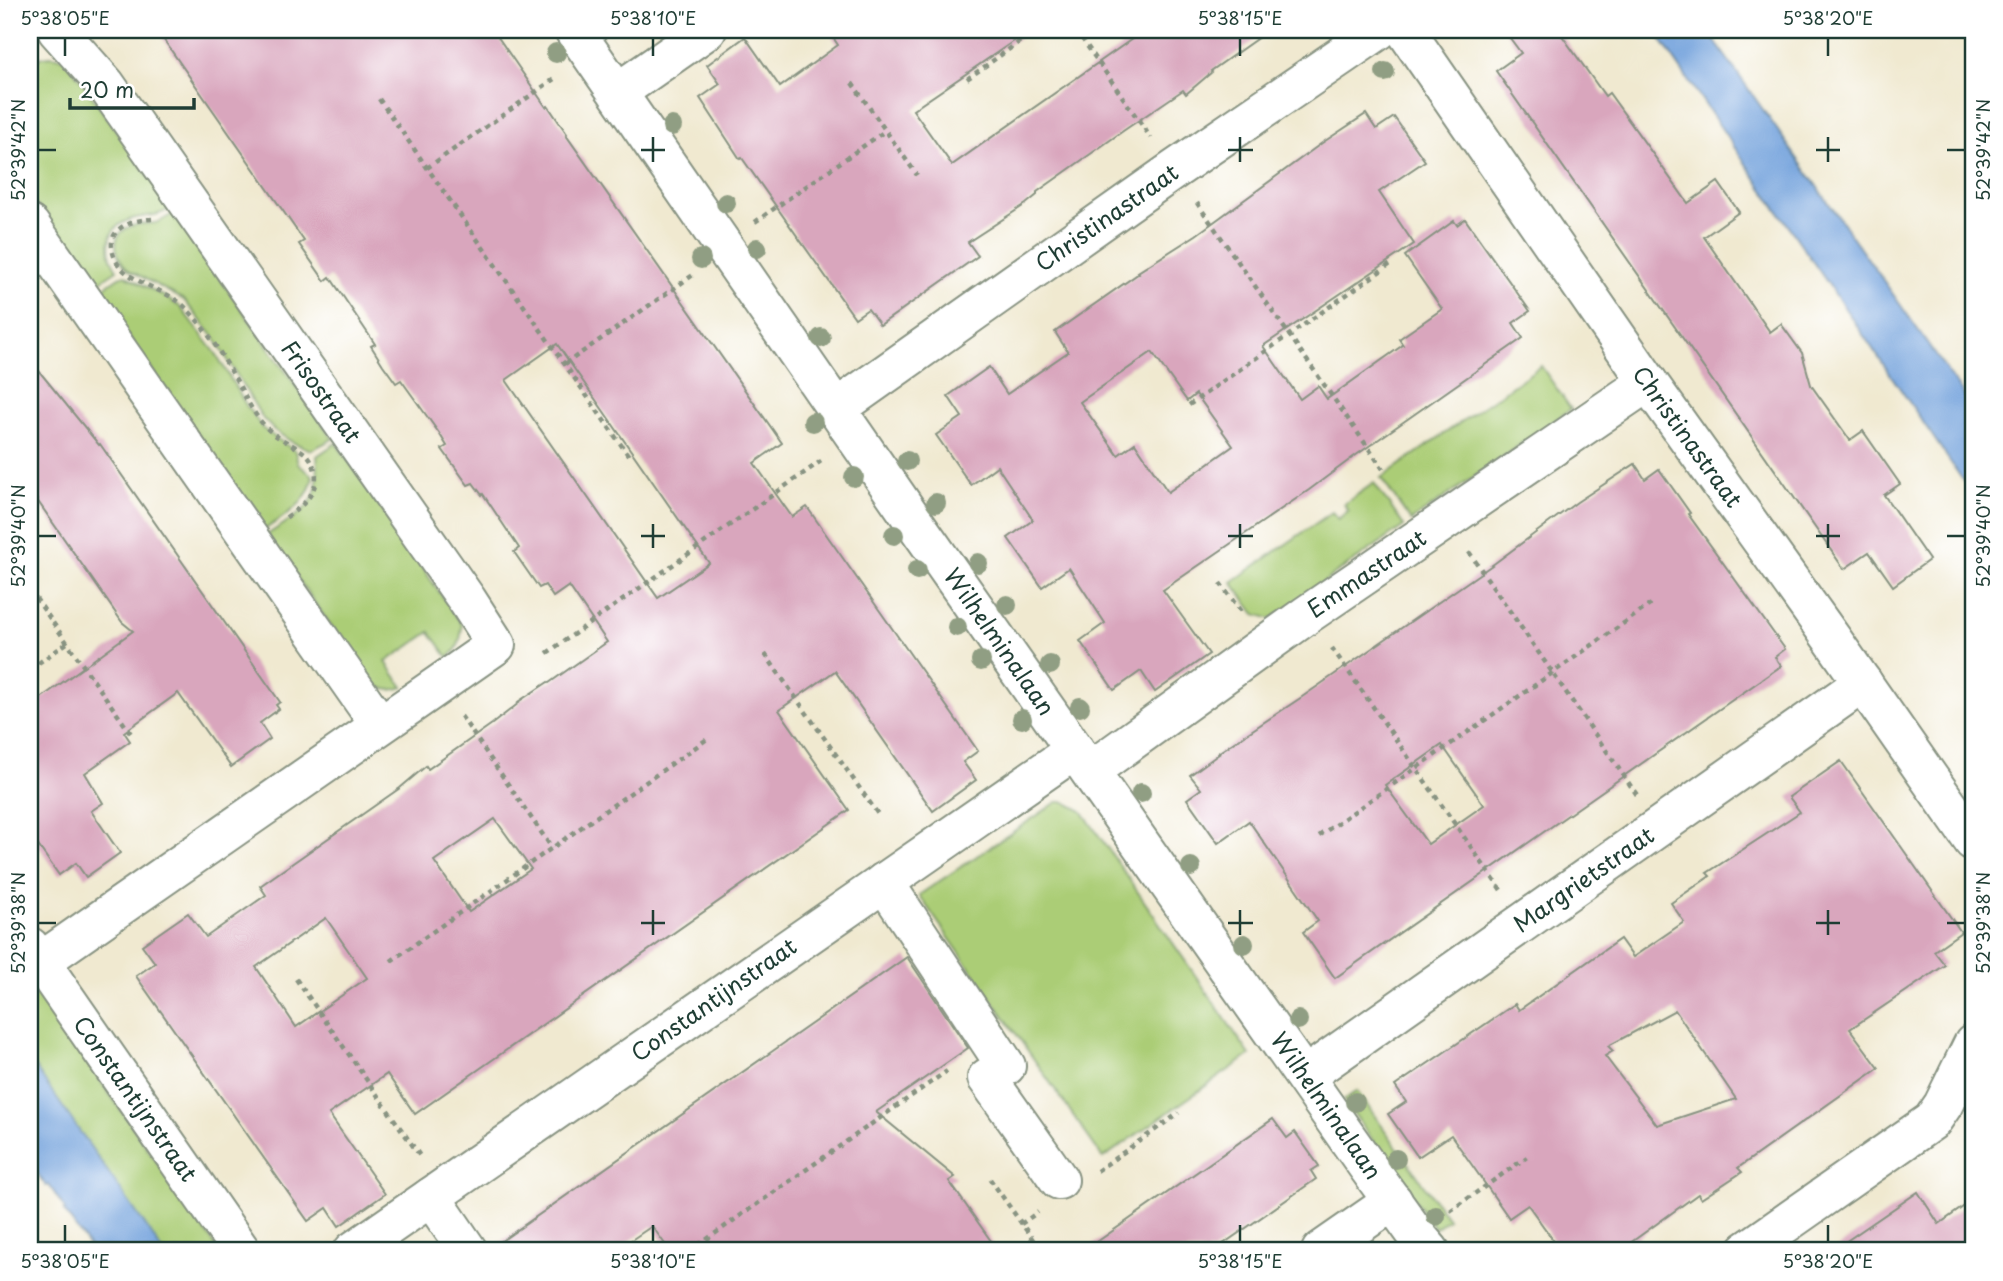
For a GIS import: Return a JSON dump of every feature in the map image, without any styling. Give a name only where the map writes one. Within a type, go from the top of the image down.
[{"type":"street","name":"Frisostraat","points":[[35,954],[496,645],[106,85],[57,30]]},
{"type":"street","name":"Wilhelminalaan","points":[[574,30],[836,409],[1430,1251]]},
{"type":"street","points":[[618,92],[707,30]]},
{"type":"street","name":"Christinastraat","points":[[836,409],[1174,170],[1379,30]]},
{"type":"street","name":"Christinastraat","points":[[1405,30],[1648,383],[1973,841]]},
{"type":"street","points":[[30,225],[380,725]]},
{"type":"street","name":"Emmastraat","points":[[1083,760],[1308,614],[1648,383]]},
{"type":"street","name":"Margrietstraat","points":[[1306,1076],[1863,683]]},
{"type":"street","name":"Constantijnstraat","points":[[353,1251],[428,1179],[884,882],[1083,760]]},
{"type":"street","points":[[884,882],[1006,1066],[987,1078],[1059,1180]]},
{"type":"street","name":"Constantijnstraat","points":[[35,954],[240,1251]]},
{"type":"street","points":[[1746,1251],[1931,1121],[1943,1105],[1973,1044]]},
{"type":"street","points":[[428,1179],[468,1251]]},
{"type":"street","points":[[1321,1251],[1393,1201]]},
{"type":"path","points":[[967,79],[1036,30]]},
{"type":"path","points":[[1076,30],[1154,142]]},
{"type":"path","points":[[427,168],[557,77]]},
{"type":"path","points":[[852,83],[917,175]]},
{"type":"path","points":[[379,99],[631,459]]},
{"type":"path","points":[[755,222],[885,131]]},
{"type":"path","points":[[187,201],[164,216],[133,221],[119,228],[113,241],[113,254],[122,269],[186,307],[210,337],[264,426],[310,456],[316,472],[316,481],[309,498],[302,506],[251,542]]},
{"type":"path","points":[[1196,202],[1383,469]]},
{"type":"path","points":[[1189,405],[1392,263]]},
{"type":"path","points":[[565,364],[695,274]]},
{"type":"path","points":[[547,653],[825,459]]},
{"type":"path","points":[[1468,550],[1638,796]]},
{"type":"path","points":[[30,590],[132,734]]},
{"type":"path","points":[[1319,836],[1654,602]]},
{"type":"path","points":[[30,669],[66,643]]},
{"type":"path","points":[[1331,645],[1502,891]]},
{"type":"path","points":[[765,654],[880,817]]},
{"type":"path","points":[[459,714],[552,848]]},
{"type":"path","points":[[391,961],[710,737]]},
{"type":"path","points":[[296,979],[428,1179]]},
{"type":"path","points":[[690,1251],[989,1042]]},
{"type":"path","points":[[1450,1211],[1527,1157]]},
{"type":"path","points":[[990,1179],[1041,1251]]},
{"type":"green space","points":[[51,56],[67,61],[171,208],[160,214],[129,220],[115,229],[109,248],[117,270],[93,286],[30,196],[30,63]]},
{"type":"green space","points":[[174,213],[333,439],[311,450],[274,430],[263,419],[214,337],[184,300],[129,270],[121,260],[116,243],[121,232],[133,225],[158,222]]},
{"type":"green space","points":[[125,275],[180,307],[215,352],[263,429],[295,451],[298,464],[313,476],[311,486],[301,501],[288,514],[264,530],[97,292]]},
{"type":"green space","points":[[1541,366],[1571,409],[1411,521],[1381,478]]},
{"type":"green space","points":[[336,443],[462,625],[457,648],[448,657],[430,632],[386,662],[403,687],[398,689],[384,689],[369,680],[267,535],[308,505],[317,486],[317,456]]},
{"type":"green space","points":[[1374,483],[1404,526],[1271,619],[1255,614],[1232,582],[1332,512],[1338,519],[1348,511],[1344,504]]},
{"type":"green space","points":[[1057,802],[1065,802],[1082,811],[1250,1055],[1103,1158],[919,895]]},
{"type":"green space","points":[[30,980],[219,1251],[162,1251],[30,1060]]},
{"type":"green space","points":[[1357,1091],[1448,1219],[1435,1228],[1344,1100]]},
{"type":"water","points":[[1654,30],[1707,30],[1973,408],[1973,495]]},
{"type":"water","points":[[30,1060],[162,1251],[92,1251],[49,1185],[46,1186],[30,1163]]},
{"type":"building","points":[[157,30],[493,30],[782,443],[754,463],[792,517],[807,507],[978,751],[963,762],[976,780],[933,811],[835,671],[779,710],[849,810],[415,1114],[387,1074],[329,1114],[385,1194],[339,1226],[327,1208],[308,1221],[136,976],[155,963],[142,945],[188,913],[206,937],[266,895],[260,886],[400,788],[426,766],[428,769],[492,724],[518,702],[607,642],[569,586],[553,597],[545,585],[539,588],[514,552],[519,548],[483,494],[473,483],[468,485],[442,449],[447,446],[439,433],[401,380],[396,383],[383,365],[371,346],[375,344],[330,277],[325,281],[299,244],[304,241]],"holes":[[[557,344],[709,563],[658,598],[506,380]],[[495,819],[531,869],[469,912],[434,861]],[[326,918],[367,978],[296,1027],[256,967]]]},
{"type":"building","points":[[828,30],[1030,30],[913,110],[952,165],[1145,30],[1269,30],[1211,71],[1186,94],[1183,90],[1037,192],[1026,204],[968,242],[978,256],[880,325],[868,309],[855,318],[742,158],[740,159],[700,98],[720,84],[707,65],[745,37],[780,87],[838,45]]},
{"type":"building","points":[[1504,30],[1558,30],[1605,96],[1609,93],[1688,203],[1718,182],[1739,212],[1704,237],[1770,332],[1781,324],[1802,353],[1811,385],[1850,440],[1863,431],[1900,484],[1884,495],[1929,560],[1893,586],[1869,552],[1844,569],[1496,71],[1521,53]]},
{"type":"building","points":[[1366,114],[1376,129],[1394,117],[1425,161],[1379,192],[1414,244],[1263,346],[1300,399],[1318,386],[1327,399],[1403,345],[1399,339],[1442,309],[1405,256],[1454,221],[1457,225],[1465,219],[1530,311],[1513,323],[1523,338],[1163,590],[1209,654],[1155,692],[1141,671],[1114,690],[1080,641],[1105,623],[1069,568],[1042,587],[1008,538],[1033,520],[997,466],[971,485],[936,435],[962,417],[948,396],[989,367],[1007,394],[1068,352],[1055,332],[1138,272],[1196,235]],"holes":[[[1152,352],[1187,401],[1196,394],[1233,446],[1168,492],[1135,443],[1118,455],[1080,402]]]},
{"type":"building","points":[[30,360],[100,444],[280,702],[276,705],[279,709],[260,723],[270,739],[231,767],[178,693],[124,732],[130,741],[85,773],[103,803],[91,811],[120,853],[86,877],[76,863],[59,875],[30,834],[30,706],[133,631],[122,622],[30,490]]},
{"type":"building","points":[[1635,464],[1645,479],[1659,469],[1785,649],[1775,657],[1781,666],[1335,978],[1303,932],[1318,921],[1249,821],[1218,843],[1187,799],[1201,789],[1190,775],[1495,563],[1577,502]],"holes":[[[1442,745],[1484,805],[1428,844],[1385,785]]]},
{"type":"building","points":[[1841,761],[1961,932],[1934,951],[1945,965],[1850,1029],[1879,1068],[1738,1168],[1742,1172],[1701,1199],[1698,1194],[1619,1251],[1561,1251],[1528,1205],[1509,1218],[1451,1135],[1418,1157],[1388,1114],[1406,1102],[1395,1086],[1515,1004],[1519,1010],[1620,939],[1633,957],[1684,922],[1671,903],[1710,876],[1707,873],[1800,812],[1789,797]],"holes":[[[1675,1010],[1736,1099],[1657,1125],[1605,1056],[1613,1051],[1608,1046]]]},
{"type":"building","points":[[907,957],[968,1048],[876,1112],[955,1177],[949,1181],[998,1251],[670,1251],[652,1226],[615,1251],[490,1251],[490,1249]]},
{"type":"building","points":[[1273,1119],[1287,1138],[1295,1132],[1319,1166],[1311,1171],[1316,1179],[1213,1251],[1084,1251]]},
{"type":"building","points":[[1918,1192],[1939,1224],[1973,1200],[1973,1251],[1832,1251]]}]
